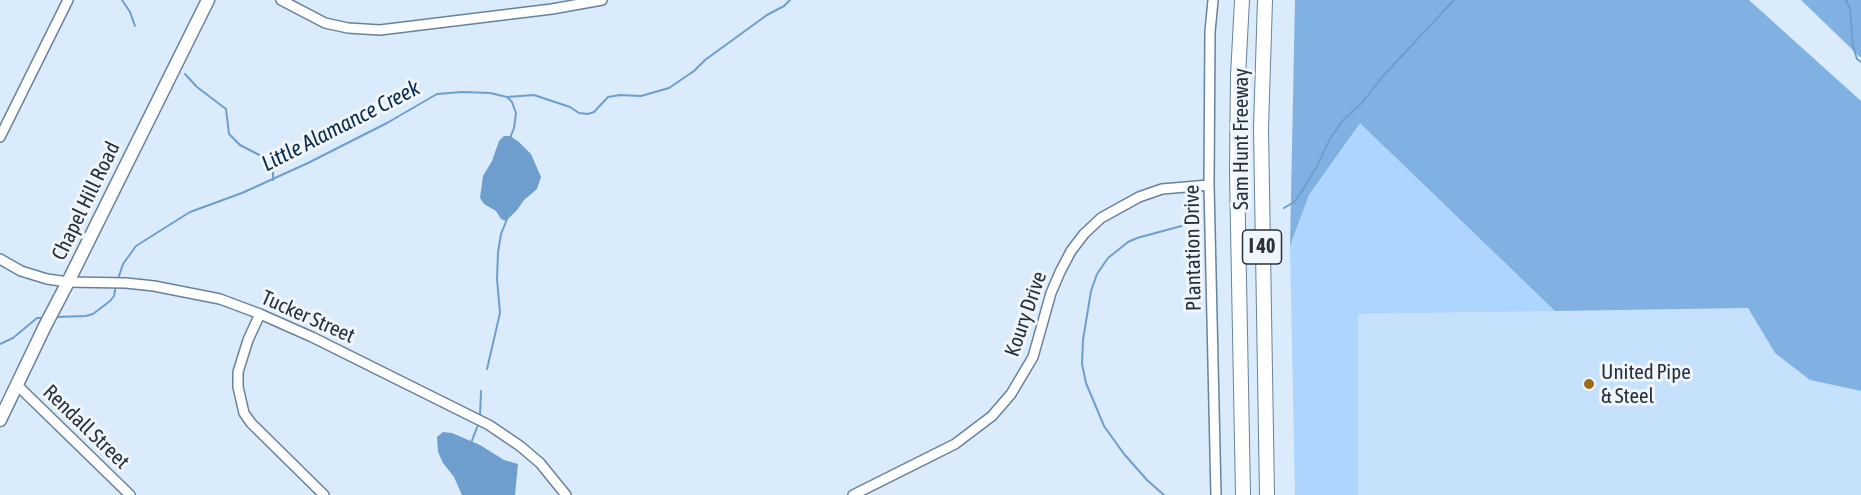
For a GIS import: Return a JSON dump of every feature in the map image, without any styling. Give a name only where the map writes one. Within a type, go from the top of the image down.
[{"type":"highway","name":"Sam Hunt Freeway","points":[[1242,0],[1238,76],[1238,172],[1243,495]]},
{"type":"highway","name":"Sam Hunt Freeway","points":[[1265,0],[1261,128],[1267,495]]},
{"type":"main road","name":"Chapel Hill Road","points":[[0,420],[208,0]]},
{"type":"street","points":[[0,137],[68,0]]},
{"type":"street","points":[[282,0],[325,23],[348,28],[380,30],[552,9],[602,0]]},
{"type":"street","name":"Plantation Drive","points":[[1213,0],[1210,33],[1209,185],[1216,495]]},
{"type":"street","name":"Koury Drive","points":[[853,495],[955,444],[992,416],[1011,394],[1033,357],[1051,293],[1071,251],[1084,234],[1101,218],[1139,197],[1162,189],[1209,185]]},
{"type":"street","name":"Tucker Street","points":[[0,259],[21,271],[40,277],[68,282],[126,283],[199,294],[260,314],[341,351],[489,425],[540,463],[566,495]]},
{"type":"street","points":[[260,314],[241,358],[238,372],[238,387],[244,412],[251,423],[324,495]]},
{"type":"street","name":"Rendall Street","points":[[17,386],[130,495]]},
{"type":"shaded area","points":[[1295,0],[1749,0],[1861,101],[1861,391],[1810,380],[1775,353],[1748,308],[1555,311],[1360,123],[1309,195],[1290,246]]},
{"type":"shaded area","points":[[1801,0],[1861,0],[1861,58]]},
{"type":"shaded area","points":[[1360,122],[1555,311],[1358,314],[1358,495],[1295,495],[1290,246],[1309,195]]},
{"type":"shaded area","points":[[504,136],[510,136],[519,142],[531,154],[541,177],[537,189],[506,221],[484,204],[480,198],[483,176],[492,161],[499,141]]},
{"type":"shaded area","points":[[1748,308],[1775,353],[1810,380],[1861,391],[1861,495],[1358,495],[1358,314]]},
{"type":"shaded area","points":[[443,432],[452,433],[480,445],[504,460],[518,464],[515,495],[462,495],[438,452],[437,437]]},
{"type":"waterway","points":[[122,0],[135,26]]},
{"type":"waterway","name":"Little Alamance Creek","points":[[118,279],[123,264],[136,246],[190,212],[242,193],[308,163],[387,123],[437,94],[490,93],[507,97],[534,95],[570,107],[579,113],[588,114],[594,112],[608,97],[641,96],[669,88],[790,0]]},
{"type":"waterway","points":[[1284,208],[1294,202],[1300,194],[1331,137],[1344,119],[1361,104],[1384,75],[1454,0]]},
{"type":"waterway","points":[[1846,0],[1850,9],[1853,46],[1857,59],[1861,62]]},
{"type":"waterway","points":[[185,74],[197,87],[226,109],[229,134],[240,145],[265,158],[273,169],[273,180]]},
{"type":"waterway","points":[[507,97],[512,102],[516,113],[510,138]]},
{"type":"waterway","points":[[487,369],[500,313],[497,279],[498,252],[501,234],[507,219]]},
{"type":"waterway","points":[[1164,495],[1124,454],[1104,426],[1086,383],[1082,364],[1083,340],[1091,291],[1097,274],[1108,258],[1128,242],[1137,238],[1200,221]]},
{"type":"waterway","name":"Little Alamance Creek","points":[[55,317],[93,314],[114,296],[116,285]]},
{"type":"waterway","name":"Little Alamance Creek","points":[[0,344],[13,338],[37,318],[43,318]]},
{"type":"waterway","points":[[480,417],[481,391]]},
{"type":"waterway","points":[[471,443],[478,425]]},
{"type":"place","name":"United Pipe & Steel","points":[[1589,384]]}]
